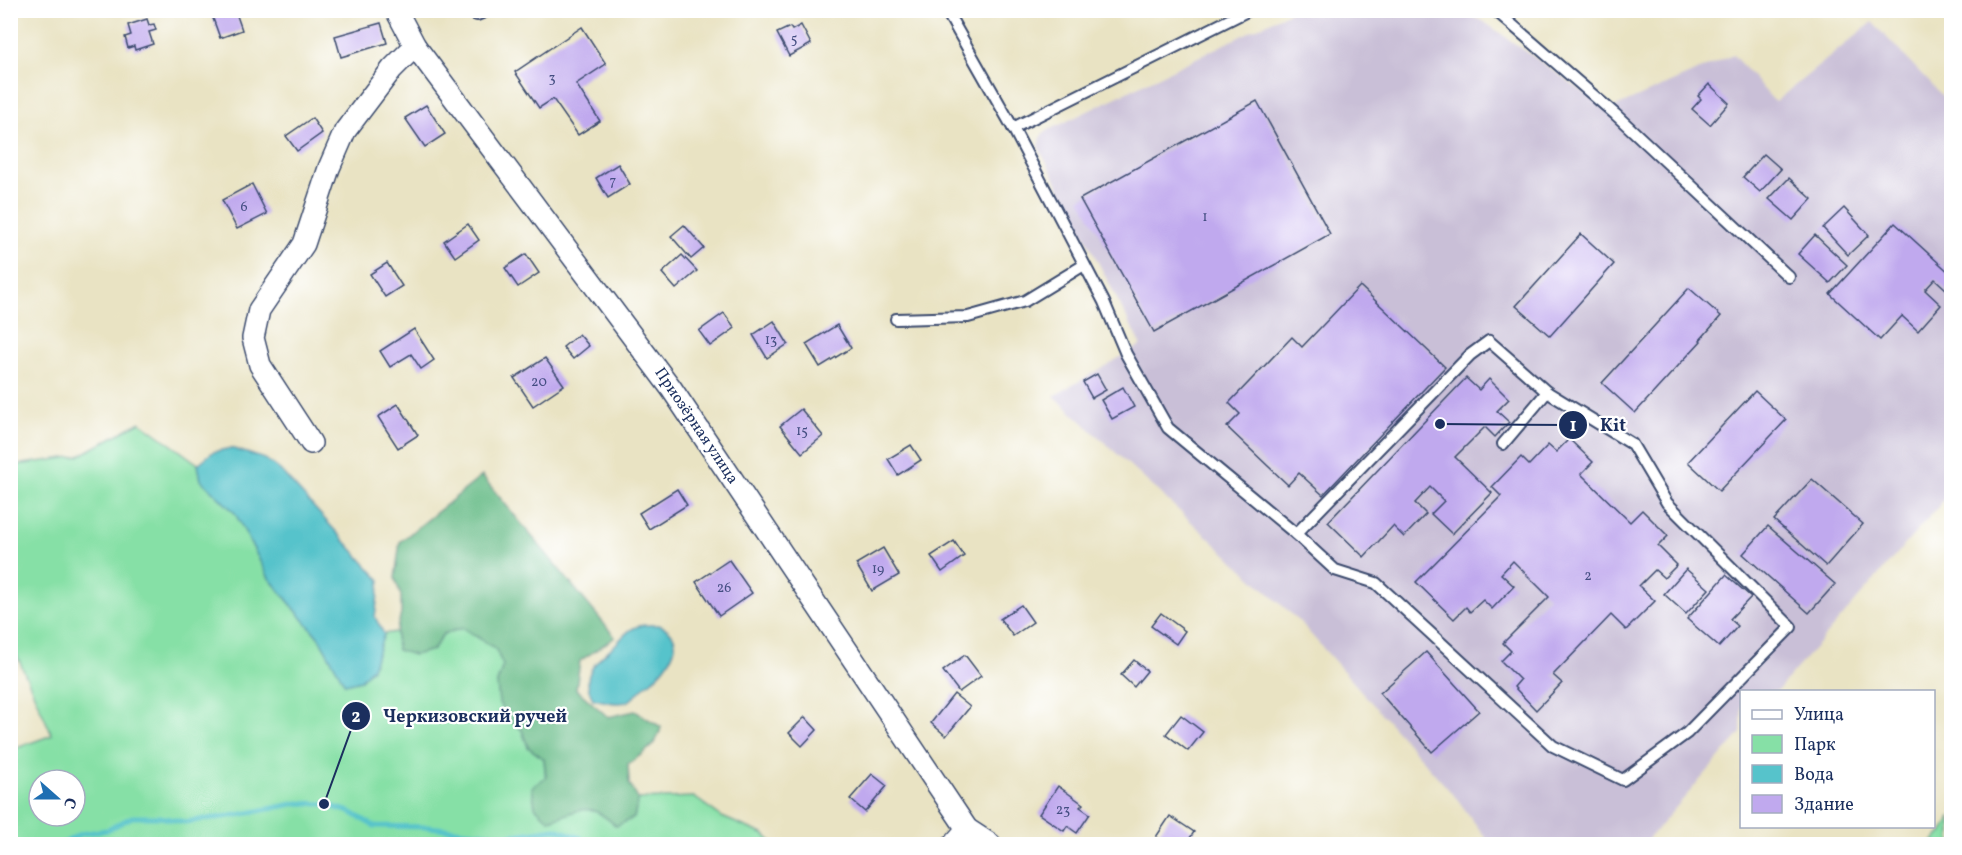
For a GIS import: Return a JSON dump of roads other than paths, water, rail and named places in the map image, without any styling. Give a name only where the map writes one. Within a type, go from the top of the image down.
[{"type":"street","name":"Приозёрная улица","points":[[396,10],[415,46],[671,388],[961,837],[990,844]]},
{"type":"street","points":[[311,443],[260,364],[253,338],[259,310],[304,244],[325,179],[345,131],[392,69],[415,46]]},
{"type":"lane","points":[[464,10],[477,15],[489,10]]},
{"type":"lane","points":[[946,10],[1013,128],[1104,302],[1126,354],[1168,428],[1296,534],[1335,570],[1376,583],[1553,746],[1623,780],[1687,733],[1791,627],[1667,503],[1632,444],[1547,392],[1489,341],[1470,355],[1296,534]]},
{"type":"lane","points":[[1013,128],[1249,10]]},
{"type":"lane","points":[[1496,10],[1615,114],[1789,277]]},
{"type":"lane","points":[[896,319],[968,317],[1024,301],[1084,265]]},
{"type":"lane","points":[[1503,444],[1547,392]]},
{"type":"water","points":[[231,448],[265,459],[280,470],[380,580],[375,617],[384,634],[372,668],[361,680],[345,684],[319,638],[269,578],[235,513],[201,480],[198,464],[213,452]]},
{"type":"water","points":[[659,625],[669,631],[674,639],[675,647],[672,656],[659,674],[626,702],[614,703],[593,699],[588,682],[596,662],[635,627]]},
{"type":"waterway","points":[[63,844],[80,834],[107,830],[132,817],[160,817],[185,822],[238,815],[298,803],[324,804],[350,812],[374,826],[429,827],[508,836],[556,829],[581,838],[586,844]]},
{"type":"place","name":"Kit","points":[[1440,424]]},
{"type":"place","name":"Черкизовский ручей","points":[[324,804]]}]
